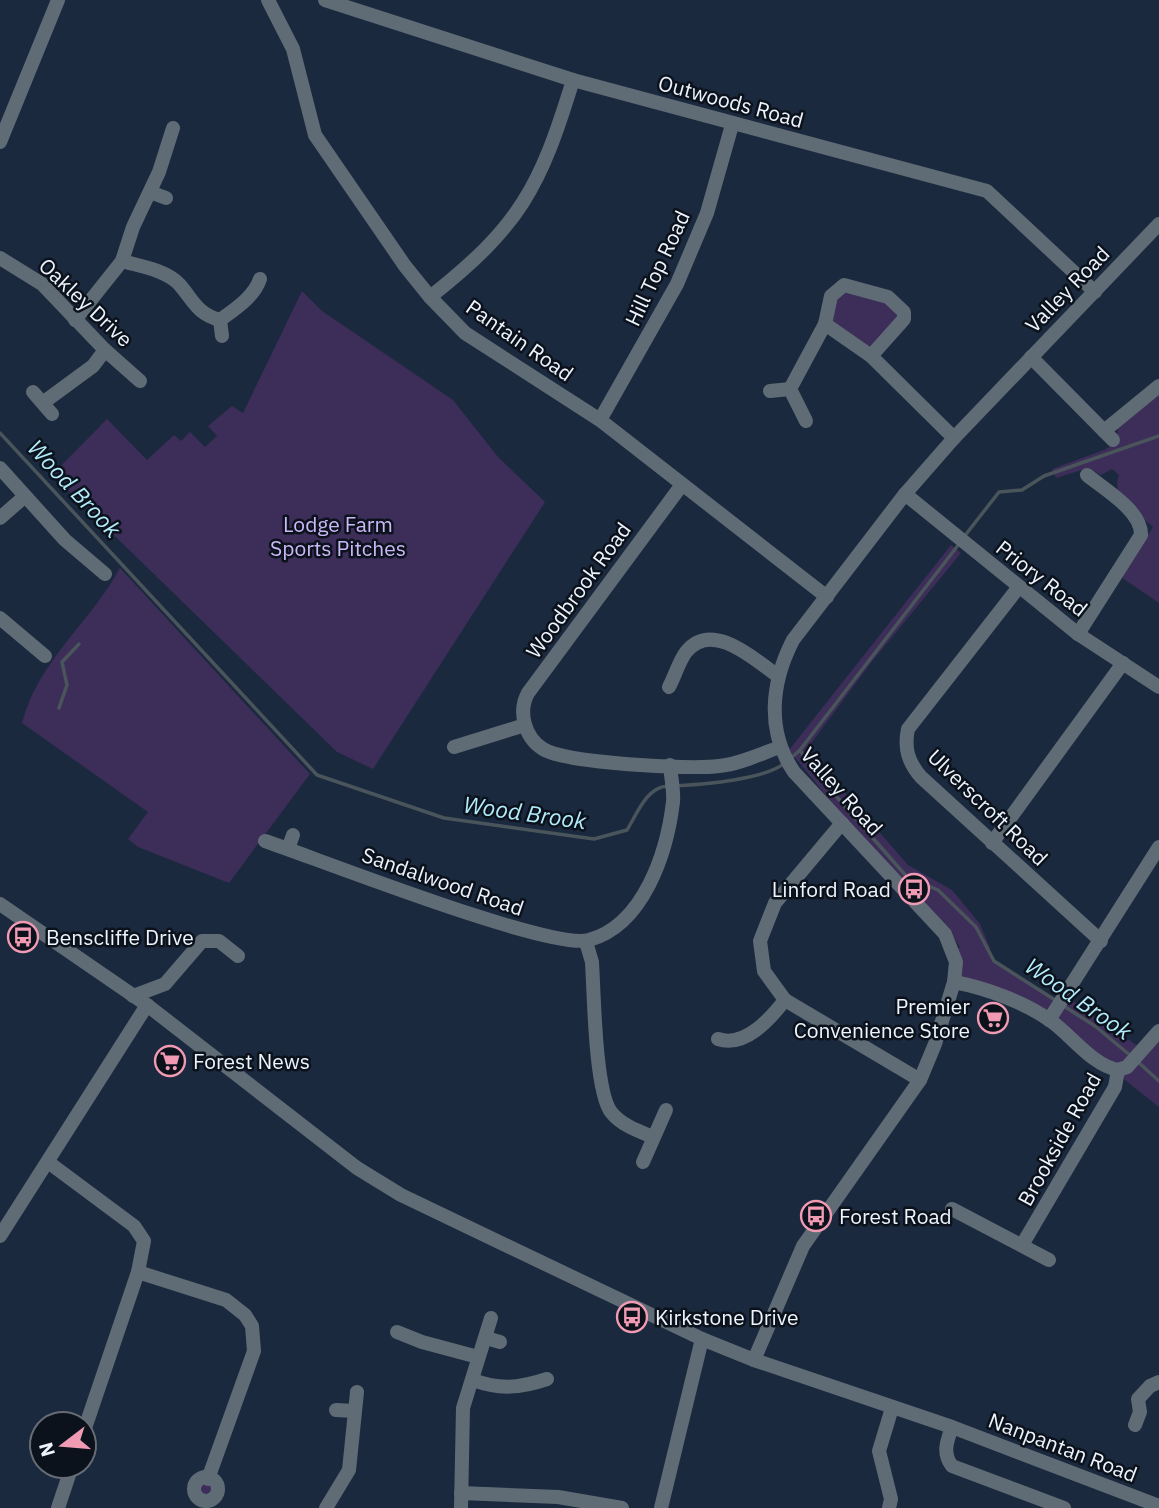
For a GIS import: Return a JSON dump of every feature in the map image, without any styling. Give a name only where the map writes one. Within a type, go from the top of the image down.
[{"type":"street","points":[[0,142],[58,0]]},
{"type":"street","name":"Pantain Road","points":[[268,0],[293,49],[315,135],[430,297],[466,333],[600,420],[681,486],[827,597]]},
{"type":"street","name":"Outwoods Road","points":[[325,0],[573,80],[732,125],[950,178],[988,191],[1095,292]]},
{"type":"street","points":[[430,297],[489,248],[531,194],[558,132],[573,80]]},
{"type":"street","name":"Hill Top Road","points":[[600,420],[677,284],[707,213],[732,125]]},
{"type":"street","points":[[75,320],[122,261],[133,227],[174,146],[173,128]]},
{"type":"street","points":[[150,192],[166,198]]},
{"type":"street","name":"Valley Road","points":[[754,1360],[803,1246],[920,1080],[935,1044],[954,982],[956,962],[945,934],[794,772],[782,751],[774,720],[778,676],[793,640],[905,494],[954,438],[1159,223]]},
{"type":"street","name":"Oakley Drive","points":[[0,258],[42,284],[105,350],[140,381]]},
{"type":"street","points":[[122,261],[164,274],[178,283],[194,307],[206,316],[226,316]]},
{"type":"street","points":[[222,336],[226,316],[257,288],[260,279]]},
{"type":"street","points":[[790,388],[825,324],[831,296],[844,285],[895,300],[904,312],[904,319],[871,356]]},
{"type":"street","points":[[825,324],[871,356],[954,438]]},
{"type":"street","points":[[43,402],[93,366],[105,350]]},
{"type":"street","points":[[1031,357],[1108,436],[1159,386]]},
{"type":"street","points":[[770,391],[790,388]]},
{"type":"street","points":[[790,388],[806,421]]},
{"type":"street","points":[[0,468],[24,497],[96,571]]},
{"type":"street","points":[[1078,634],[1141,535],[1141,526],[1106,482],[1087,475]]},
{"type":"street","name":"Woodbrook Road","points":[[525,725],[522,710],[528,693],[681,486]]},
{"type":"street","name":"Priory Road","points":[[905,494],[1078,634],[1159,687]]},
{"type":"street","points":[[0,518],[24,497]]},
{"type":"street","name":"Ulverscroft Road","points":[[1018,588],[908,729],[905,743],[913,768],[1101,941]]},
{"type":"street","points":[[0,618],[36,653]]},
{"type":"street","points":[[669,687],[686,652],[695,644],[710,639],[731,643],[778,676]]},
{"type":"street","points":[[992,843],[1123,663]]},
{"type":"street","points":[[451,748],[525,725],[534,741],[556,754],[672,778],[782,751]]},
{"type":"street","points":[[653,1137],[631,1128],[611,1112],[602,1090],[592,962],[586,942],[622,921],[648,887],[669,819],[672,778]]},
{"type":"street","points":[[842,823],[775,903],[765,924],[760,956],[764,971],[785,1000],[920,1080]]},
{"type":"street","name":"Sandalwood Road","points":[[265,841],[291,842],[530,933],[586,942]]},
{"type":"street","points":[[1049,1020],[1159,847]]},
{"type":"street","points":[[0,904],[146,1005],[357,1168],[401,1195],[702,1339],[754,1360]]},
{"type":"street","points":[[133,996],[165,984],[202,941],[219,941],[238,956]]},
{"type":"street","name":"Brookside Road","points":[[954,982],[975,986],[1049,1020],[1097,1060],[1118,1070],[1115,1087],[1022,1245]]},
{"type":"street","points":[[723,1043],[758,1029],[785,1000]]},
{"type":"street","points":[[0,1236],[146,1005]]},
{"type":"street","points":[[1118,1070],[1135,1058],[1159,1031]]},
{"type":"street","points":[[643,1162],[666,1110]]},
{"type":"street","points":[[48,1162],[140,1233],[144,1241],[138,1272],[91,1410]]},
{"type":"street","points":[[952,1209],[1049,1260]]},
{"type":"street","points":[[138,1272],[226,1300],[245,1315],[252,1326],[254,1351],[208,1479]]},
{"type":"street","points":[[461,1508],[463,1408],[478,1357],[493,1340],[491,1318]]},
{"type":"street","points":[[397,1332],[424,1337],[478,1357]]},
{"type":"street","points":[[661,1508],[702,1339]]},
{"type":"street","name":"Nanpantan Road","points":[[754,1360],[952,1427],[1159,1506]]},
{"type":"street","points":[[473,1380],[492,1387],[510,1388],[547,1379]]},
{"type":"street","points":[[1135,1425],[1140,1412],[1132,1397],[1159,1382]]},
{"type":"street","points":[[326,1508],[349,1470],[356,1392]]},
{"type":"street","points":[[889,1508],[891,1499],[879,1451],[892,1408]]},
{"type":"street","points":[[336,1410],[354,1411]]},
{"type":"street","points":[[952,1427],[946,1447],[946,1458],[952,1466],[1064,1508]]},
{"type":"street","points":[[58,1508],[67,1480]]},
{"type":"street","points":[[461,1493],[558,1497],[622,1508]]},
{"type":"green space","points":[[844,285],[904,312],[871,356],[825,324]]},
{"type":"green space","name":"Lodge Farm Sports Pitches","points":[[302,291],[322,311],[453,400],[498,457],[545,502],[373,769],[337,752],[52,475],[107,419],[147,460],[174,435],[181,441],[190,432],[205,447],[217,436],[208,426],[232,406],[243,413]]},
{"type":"green space","points":[[1159,392],[1159,603],[1121,577],[1153,527],[1122,498],[1118,491],[1119,475],[1112,469],[1101,475],[1088,468],[1056,478],[1052,469],[1104,450],[1120,440],[1117,435],[1119,424]]},
{"type":"green space","points":[[951,545],[961,553],[870,664],[809,746],[813,756],[908,865],[952,890],[980,924],[990,948],[988,952],[994,961],[1060,1004],[1066,996],[1142,1049],[1159,1031],[1159,1107],[1049,1020],[954,982],[952,948],[960,948],[948,927],[845,819],[789,750]]},
{"type":"green space","points":[[120,568],[310,774],[229,883],[138,847],[128,839],[148,812],[22,723],[40,680],[52,661],[108,588]]},
{"type":"green space","points":[[206,1477],[215,1480],[218,1489],[215,1498],[206,1501],[197,1498],[194,1489],[197,1480]]},
{"type":"waterway","name":"Wood Brook","points":[[0,433],[317,775],[444,818],[594,839],[627,830],[653,791],[667,786]]},
{"type":"waterway","points":[[963,538],[999,492],[1022,490],[1044,476],[1159,436]]},
{"type":"waterway","points":[[800,750],[959,544]]},
{"type":"waterway","points":[[59,708],[67,685],[62,662],[79,644]]},
{"type":"waterway","name":"Wood Brook","points":[[791,758],[800,750],[814,771],[907,877],[938,890],[976,927],[994,961],[1055,1000]]},
{"type":"waterway","name":"Wood Brook","points":[[675,786],[748,777],[785,763]]},
{"type":"waterway","name":"Wood Brook","points":[[1062,1005],[1095,1026],[1131,1056]]},
{"type":"waterway","name":"Wood Brook","points":[[1137,1061],[1159,1081]]},
{"type":"place","name":"Linford Road","points":[[914,889]]},
{"type":"place","name":"Benscliffe Drive","points":[[23,937]]},
{"type":"place","name":"Premier Convenience Store","points":[[993,1018]]},
{"type":"place","name":"Forest News","points":[[170,1061]]},
{"type":"place","name":"Forest Road","points":[[816,1216]]},
{"type":"place","name":"Kirkstone Drive","points":[[632,1317]]}]
